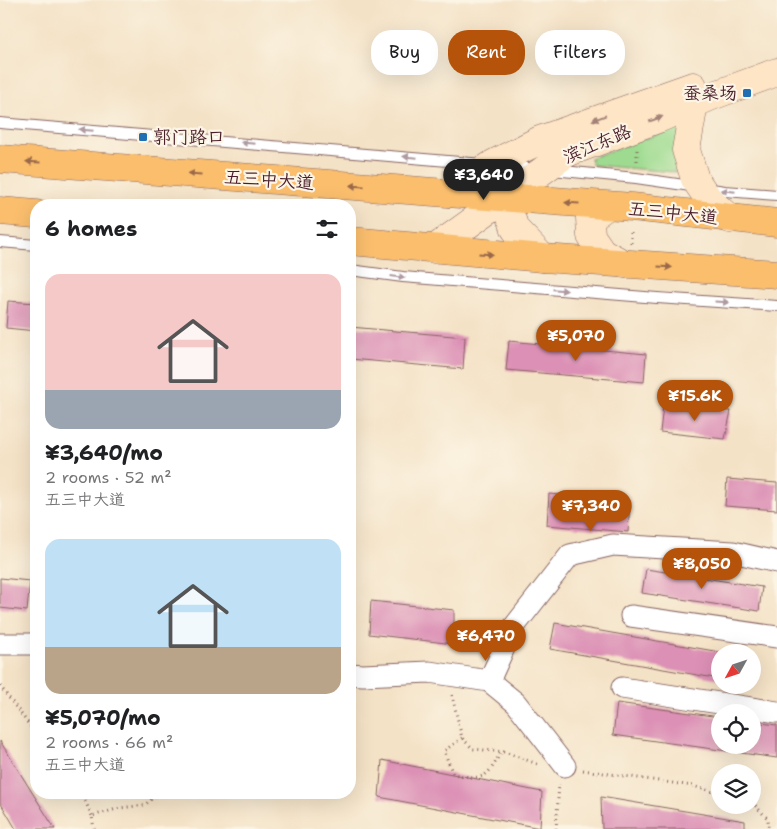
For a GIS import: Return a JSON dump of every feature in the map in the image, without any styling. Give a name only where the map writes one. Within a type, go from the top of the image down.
[{"type":"main road","name":"滨江东路","points":[[450,193],[505,166],[540,140],[777,55]]},
{"type":"main road","name":"滨江东路","points":[[434,249],[567,153],[777,72]]},
{"type":"main road","points":[[694,104],[686,150],[695,179],[710,200],[730,219]]},
{"type":"main road","name":"五三中大道","points":[[0,159],[606,206],[777,224]]},
{"type":"main road","points":[[505,166],[505,198],[515,229],[543,258]]},
{"type":"main road","points":[[606,206],[590,218],[591,236],[602,252],[624,264]]},
{"type":"main road","points":[[0,211],[30,214]]},
{"type":"main road","points":[[356,242],[543,258],[777,274]]},
{"type":"street","points":[[489,681],[513,628],[570,555],[613,545],[733,552],[777,562]]},
{"type":"street","points":[[631,616],[777,637]]},
{"type":"street","points":[[0,644],[30,644]]},
{"type":"street","points":[[356,675],[430,672],[489,681],[516,704],[563,773]]},
{"type":"street","points":[[622,688],[777,712]]},
{"type":"lane","points":[[0,122],[545,169],[777,195]]},
{"type":"lane","points":[[0,242],[30,244]]},
{"type":"lane","points":[[356,271],[413,278],[777,306]]},
{"type":"path","points":[[448,675],[462,738],[473,749],[501,752],[563,773],[693,786],[711,791]]},
{"type":"path","points":[[0,686],[30,726]]},
{"type":"path","points":[[462,738],[444,751],[453,774],[476,779],[490,773],[501,752]]},
{"type":"path","points":[[556,829],[558,788],[563,773]]},
{"type":"path","points":[[84,799],[92,816],[94,829]]},
{"type":"path","points":[[92,816],[120,808],[145,805],[151,799]]},
{"type":"path","points":[[761,812],[768,819],[768,829]]},
{"type":"green space","points":[[679,127],[685,173],[592,165],[590,158]]},
{"type":"building","points":[[8,301],[30,303],[30,330],[6,328]]},
{"type":"building","points":[[356,328],[465,337],[463,369],[356,360]]},
{"type":"building","points":[[509,341],[646,354],[644,382],[506,370]]},
{"type":"building","points":[[663,406],[731,411],[725,439],[660,432]]},
{"type":"building","points":[[727,479],[777,483],[777,510],[725,506]]},
{"type":"building","points":[[549,494],[630,501],[628,532],[547,525]]},
{"type":"building","points":[[646,569],[762,587],[759,611],[642,593]]},
{"type":"building","points":[[0,578],[30,581],[27,611],[0,608]]},
{"type":"building","points":[[371,601],[454,610],[454,644],[369,634]]},
{"type":"building","points":[[555,623],[711,650],[711,677],[550,649]]},
{"type":"building","points":[[617,703],[711,716],[711,749],[613,735]]},
{"type":"building","points":[[761,723],[777,725],[777,758],[748,754],[761,754]]},
{"type":"building","points":[[0,741],[30,789],[30,799],[36,799],[55,829],[16,829],[0,802]]},
{"type":"building","points":[[382,760],[542,792],[540,828],[379,797]]},
{"type":"building","points":[[601,797],[745,821],[745,829],[602,829]]},
{"type":"place","name":"蚕桑场","points":[[747,93]]},
{"type":"place","name":"郭门路口","points":[[143,137]]}]
